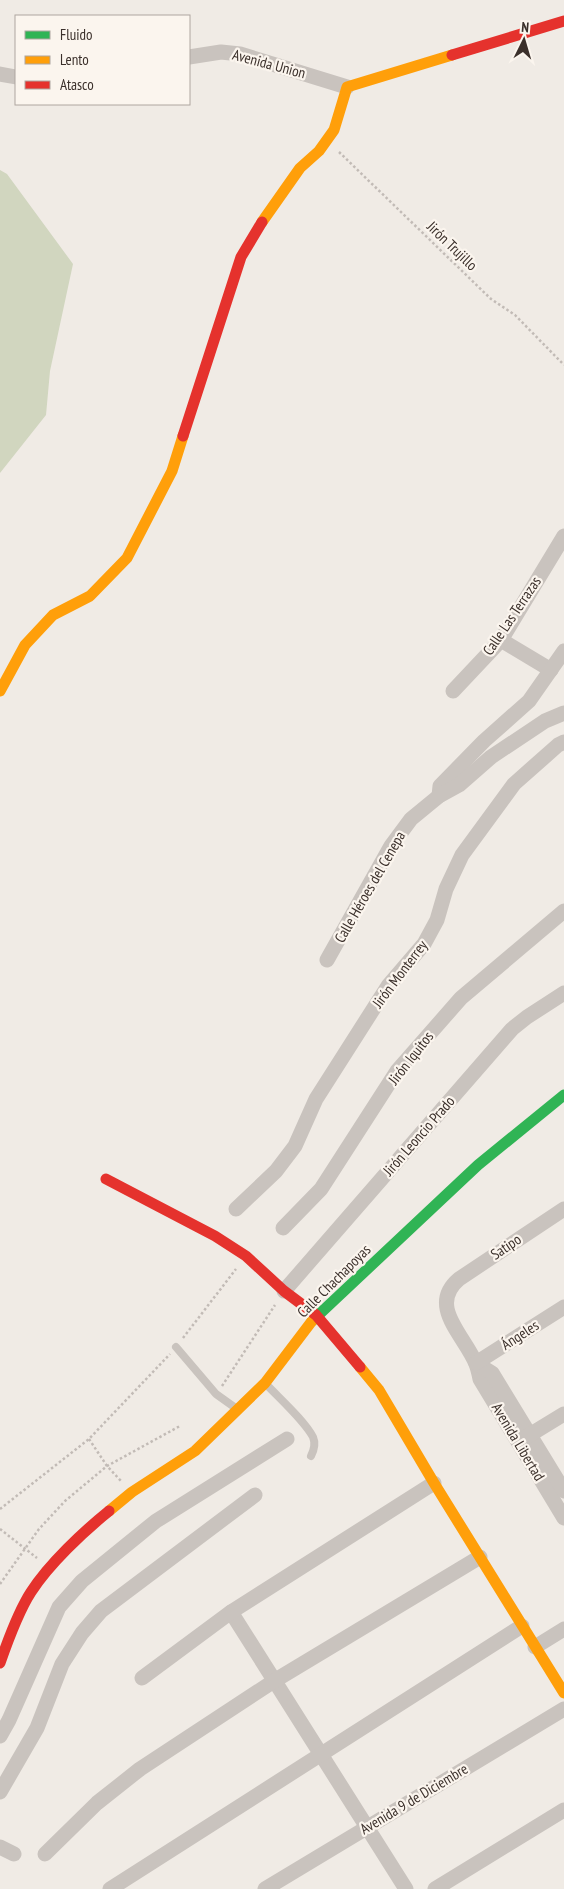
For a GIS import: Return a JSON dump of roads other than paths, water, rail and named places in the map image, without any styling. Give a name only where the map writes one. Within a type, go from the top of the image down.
[{"type":"street","points":[[0,691],[25,645],[53,615],[90,596],[127,558],[172,471],[241,257],[266,214],[300,168],[319,151],[334,130],[347,87],[564,21]]},
{"type":"street","name":"Avenida Union","points":[[190,57],[221,52],[240,54],[347,87]]},
{"type":"street","points":[[0,74],[15,77]]},
{"type":"street","name":"Calle Las Terrazas","points":[[453,691],[501,640],[564,536]]},
{"type":"street","points":[[501,640],[551,670]]},
{"type":"street","name":"Calle Héroes del Cenepa","points":[[439,796],[440,786],[484,741],[529,701],[564,651]]},
{"type":"street","name":"Calle Héroes del Cenepa","points":[[327,960],[391,846],[410,819],[439,796],[459,785],[491,757],[545,720],[564,713]]},
{"type":"street","name":"Jirón Monterrey","points":[[236,1209],[276,1171],[295,1146],[326,1083],[388,986],[424,944],[437,920],[446,889],[462,855],[514,784],[538,761],[564,742]]},
{"type":"street","name":"Jirón Iquitos","points":[[283,1228],[321,1189],[397,1071],[461,998],[564,911]]},
{"type":"street","name":"Jirón Leoncio Prado","points":[[284,1291],[512,1029],[564,993]]},
{"type":"street","name":"Calle Chachapoyas","points":[[0,1662],[31,1592],[50,1568],[90,1526],[132,1492],[194,1451],[265,1383],[316,1315],[478,1165],[564,1096]]},
{"type":"street","points":[[106,1179],[216,1236],[246,1256],[284,1291],[316,1315],[379,1390],[434,1483],[564,1693]]},
{"type":"street","name":"Satipo","points":[[450,1287],[459,1279],[564,1209]]},
{"type":"street","name":"Avenida Libertad","points":[[450,1287],[447,1292],[446,1304],[449,1316],[476,1363],[492,1373],[564,1518]]},
{"type":"street","name":"Ángeles","points":[[476,1363],[564,1307]]},
{"type":"street","points":[[524,1439],[564,1414]]},
{"type":"street","points":[[0,1736],[9,1720],[59,1607],[82,1581],[156,1521],[287,1439]]},
{"type":"street","name":"Avenida Libertad","points":[[524,1439],[564,1491]]},
{"type":"street","points":[[142,1678],[231,1612],[434,1483]]},
{"type":"street","points":[[0,1792],[36,1728],[62,1664],[82,1633],[101,1611],[256,1495]]},
{"type":"street","points":[[45,1854],[97,1803],[140,1769],[274,1681],[480,1557]]},
{"type":"street","points":[[231,1612],[406,1889]]},
{"type":"street","points":[[110,1889],[522,1626]]},
{"type":"street","points":[[535,1647],[564,1629]]},
{"type":"street","name":"Avenida 9 de Diciembre","points":[[264,1889],[564,1708]]},
{"type":"street","points":[[435,1889],[564,1810]]},
{"type":"lane","points":[[176,1347],[216,1394],[238,1410]]},
{"type":"lane","points":[[265,1383],[314,1438],[315,1448],[310,1456]]}]
